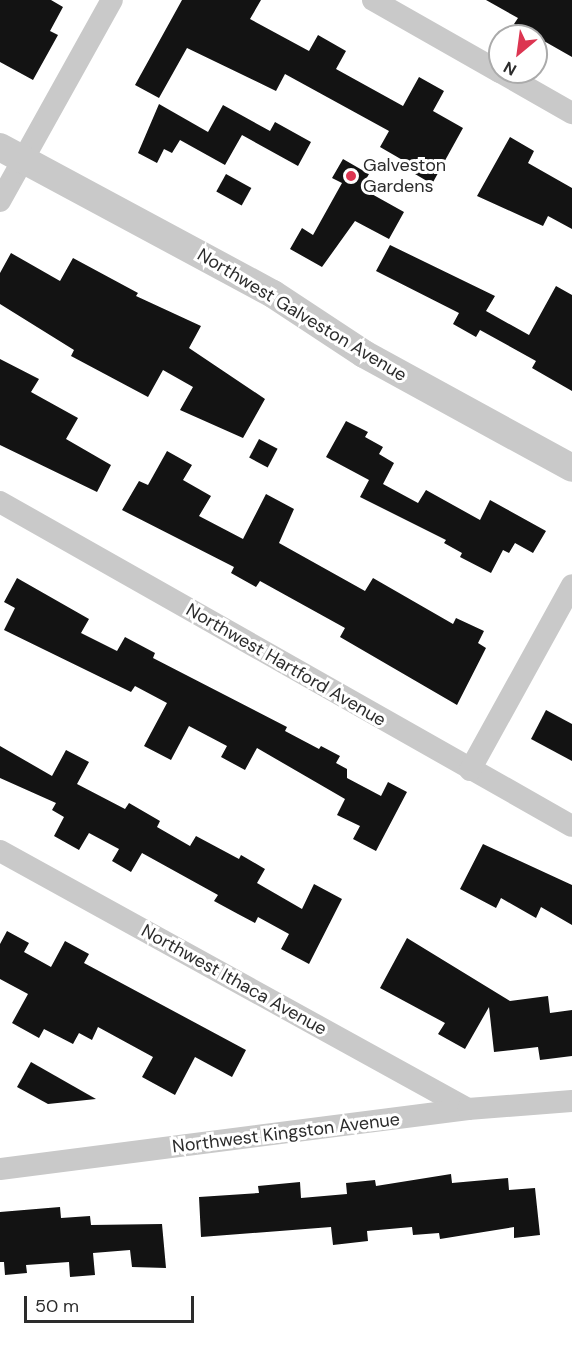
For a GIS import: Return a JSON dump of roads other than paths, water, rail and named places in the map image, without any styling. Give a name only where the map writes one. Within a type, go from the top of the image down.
[{"type":"street","points":[[0,201],[11,153],[112,0]]},
{"type":"street","points":[[374,0],[488,65]]},
{"type":"street","points":[[521,84],[572,113]]},
{"type":"street","name":"Northwest Galveston Avenue","points":[[11,153],[273,294],[364,354],[572,468]]},
{"type":"street","name":"Northwest Hartford Avenue","points":[[0,502],[470,771],[572,826]]},
{"type":"street","points":[[470,771],[572,585]]},
{"type":"street","name":"Northwest Ithaca Avenue","points":[[0,851],[468,1109]]},
{"type":"street","name":"Northwest Kingston Avenue","points":[[0,1169],[468,1109],[572,1101]]},
{"type":"place","name":"Galveston Gardens","points":[[351,176]]}]
